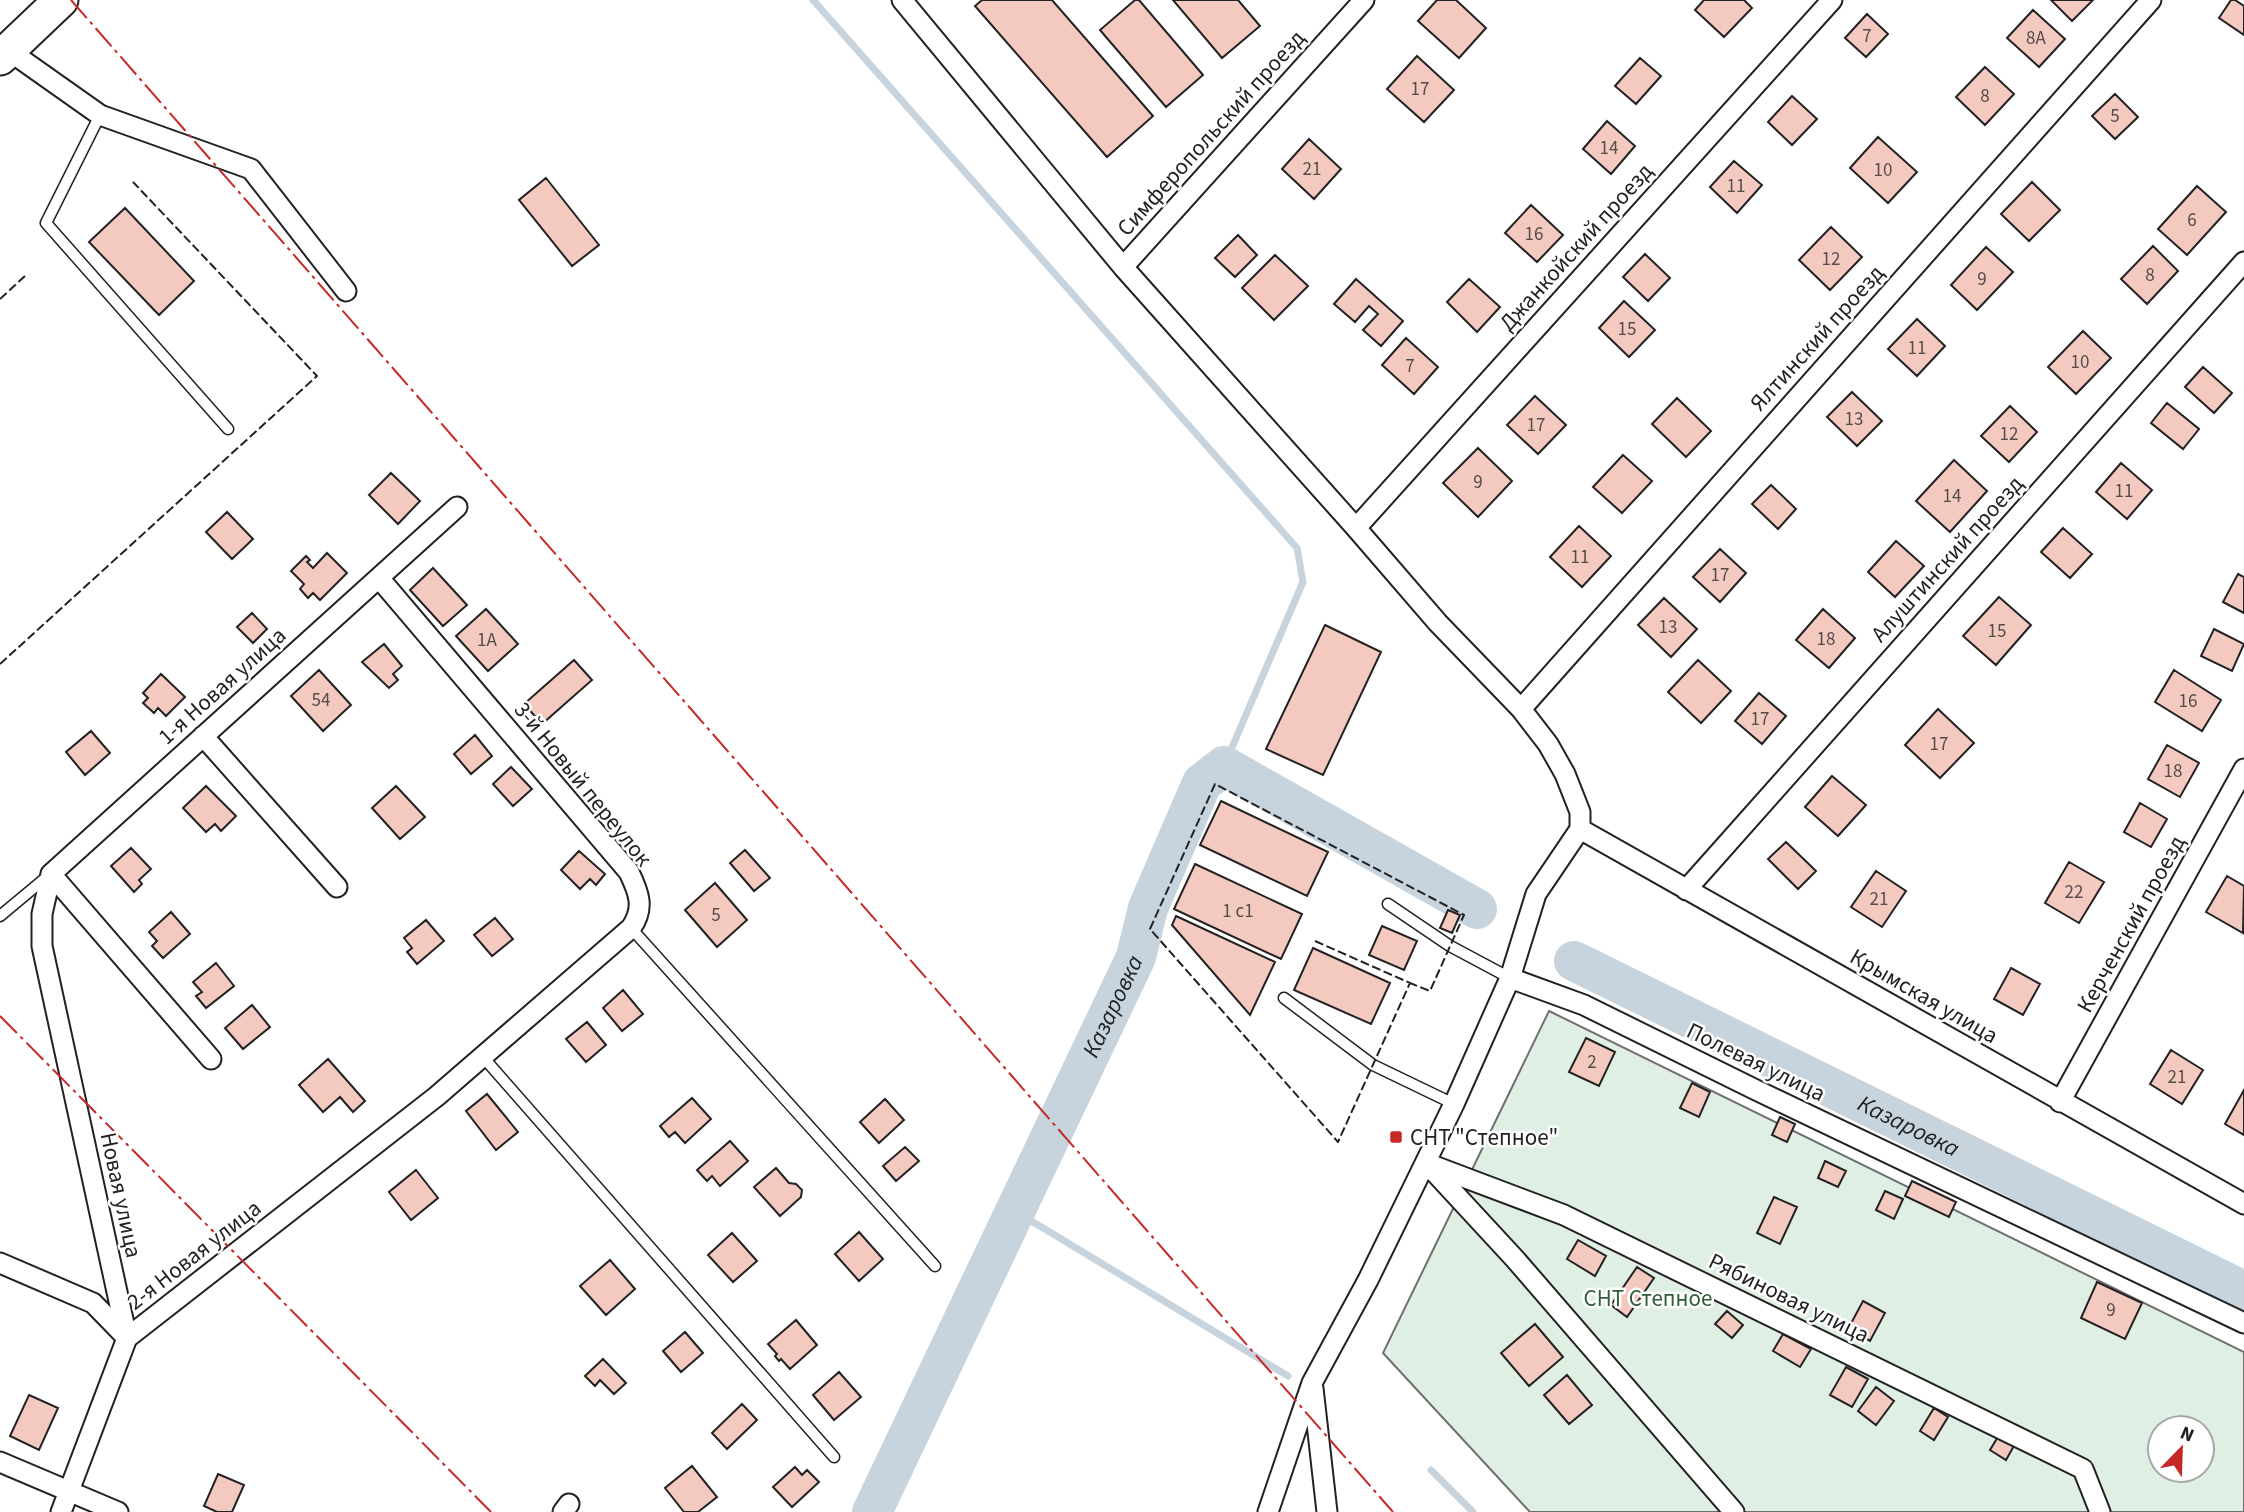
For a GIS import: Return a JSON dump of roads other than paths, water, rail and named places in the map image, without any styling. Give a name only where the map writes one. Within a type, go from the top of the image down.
[{"type":"highway","points":[[3,50],[61,0]]},
{"type":"street","points":[[902,0],[1123,267],[1438,623],[1521,709],[1548,744],[1577,799],[1580,830],[1536,894],[1510,978],[1454,1104],[1368,1280],[1312,1383],[1268,1512]]},
{"type":"street","name":"Симферопольский проезд","points":[[1123,267],[1364,0]]},
{"type":"street","name":"Джанкойский проезд","points":[[1356,528],[1832,0]]},
{"type":"street","name":"Ялтинский проезд","points":[[1521,709],[2151,0]]},
{"type":"street","points":[[3,50],[100,115],[251,169],[346,291]]},
{"type":"street","name":"Алуштинский проезд","points":[[1686,890],[2244,262]]},
{"type":"street","name":"1-я Новая улица","points":[[51,874],[457,507]]},
{"type":"street","name":"3-й Новый переулок","points":[[379,578],[629,872],[641,902],[639,917],[631,928]]},
{"type":"street","points":[[203,736],[337,887]]},
{"type":"street","name":"Керченский проезд","points":[[2060,1102],[2244,769]]},
{"type":"street","name":"Крымская улица","points":[[1580,830],[2244,1204]]},
{"type":"street","points":[[51,874],[211,1059]]},
{"type":"street","name":"Новая улица","points":[[51,874],[42,914],[42,946],[127,1338]]},
{"type":"street","points":[[484,1057],[631,928]]},
{"type":"street","name":"Полевая улица","points":[[1510,978],[1584,1004],[1754,1089],[2244,1323]]},
{"type":"street","name":"2-я Новая улица","points":[[61,1512],[127,1338],[438,1097],[484,1057]]},
{"type":"street","points":[[1426,1163],[1525,1269],[1734,1512]]},
{"type":"street","name":"Рябиновая улица","points":[[1426,1163],[1564,1215],[2083,1469],[2101,1512]]},
{"type":"street","points":[[0,1263],[93,1303],[127,1338]]},
{"type":"street","points":[[1312,1383],[1327,1512]]},
{"type":"street","points":[[0,1462],[118,1512]]},
{"type":"lane","points":[[100,115],[46,223],[228,429]]},
{"type":"lane","points":[[0,916],[51,874]]},
{"type":"lane","points":[[1388,904],[1450,946],[1510,978]]},
{"type":"lane","points":[[631,928],[935,1266]]},
{"type":"lane","points":[[1284,998],[1373,1065],[1454,1104]]},
{"type":"lane","points":[[484,1057],[834,1457]]},
{"type":"waterway","points":[[813,0],[1297,548],[1303,582],[1224,766]]},
{"type":"waterway","name":"Казаровка","points":[[872,1512],[1136,957],[1148,908],[1202,783],[1224,766],[1477,909]]},
{"type":"waterway","name":"Казаровка","points":[[1574,961],[2244,1291]]},
{"type":"waterway","points":[[1015,1211],[1288,1376]]},
{"type":"waterway","points":[[1431,1470],[1473,1512]]},
{"type":"place","name":"СНТ \"Степное\"","points":[[1396,1137]]},
{"type":"park label","name":"СНТ Степное","points":[[1648,1298]]}]
